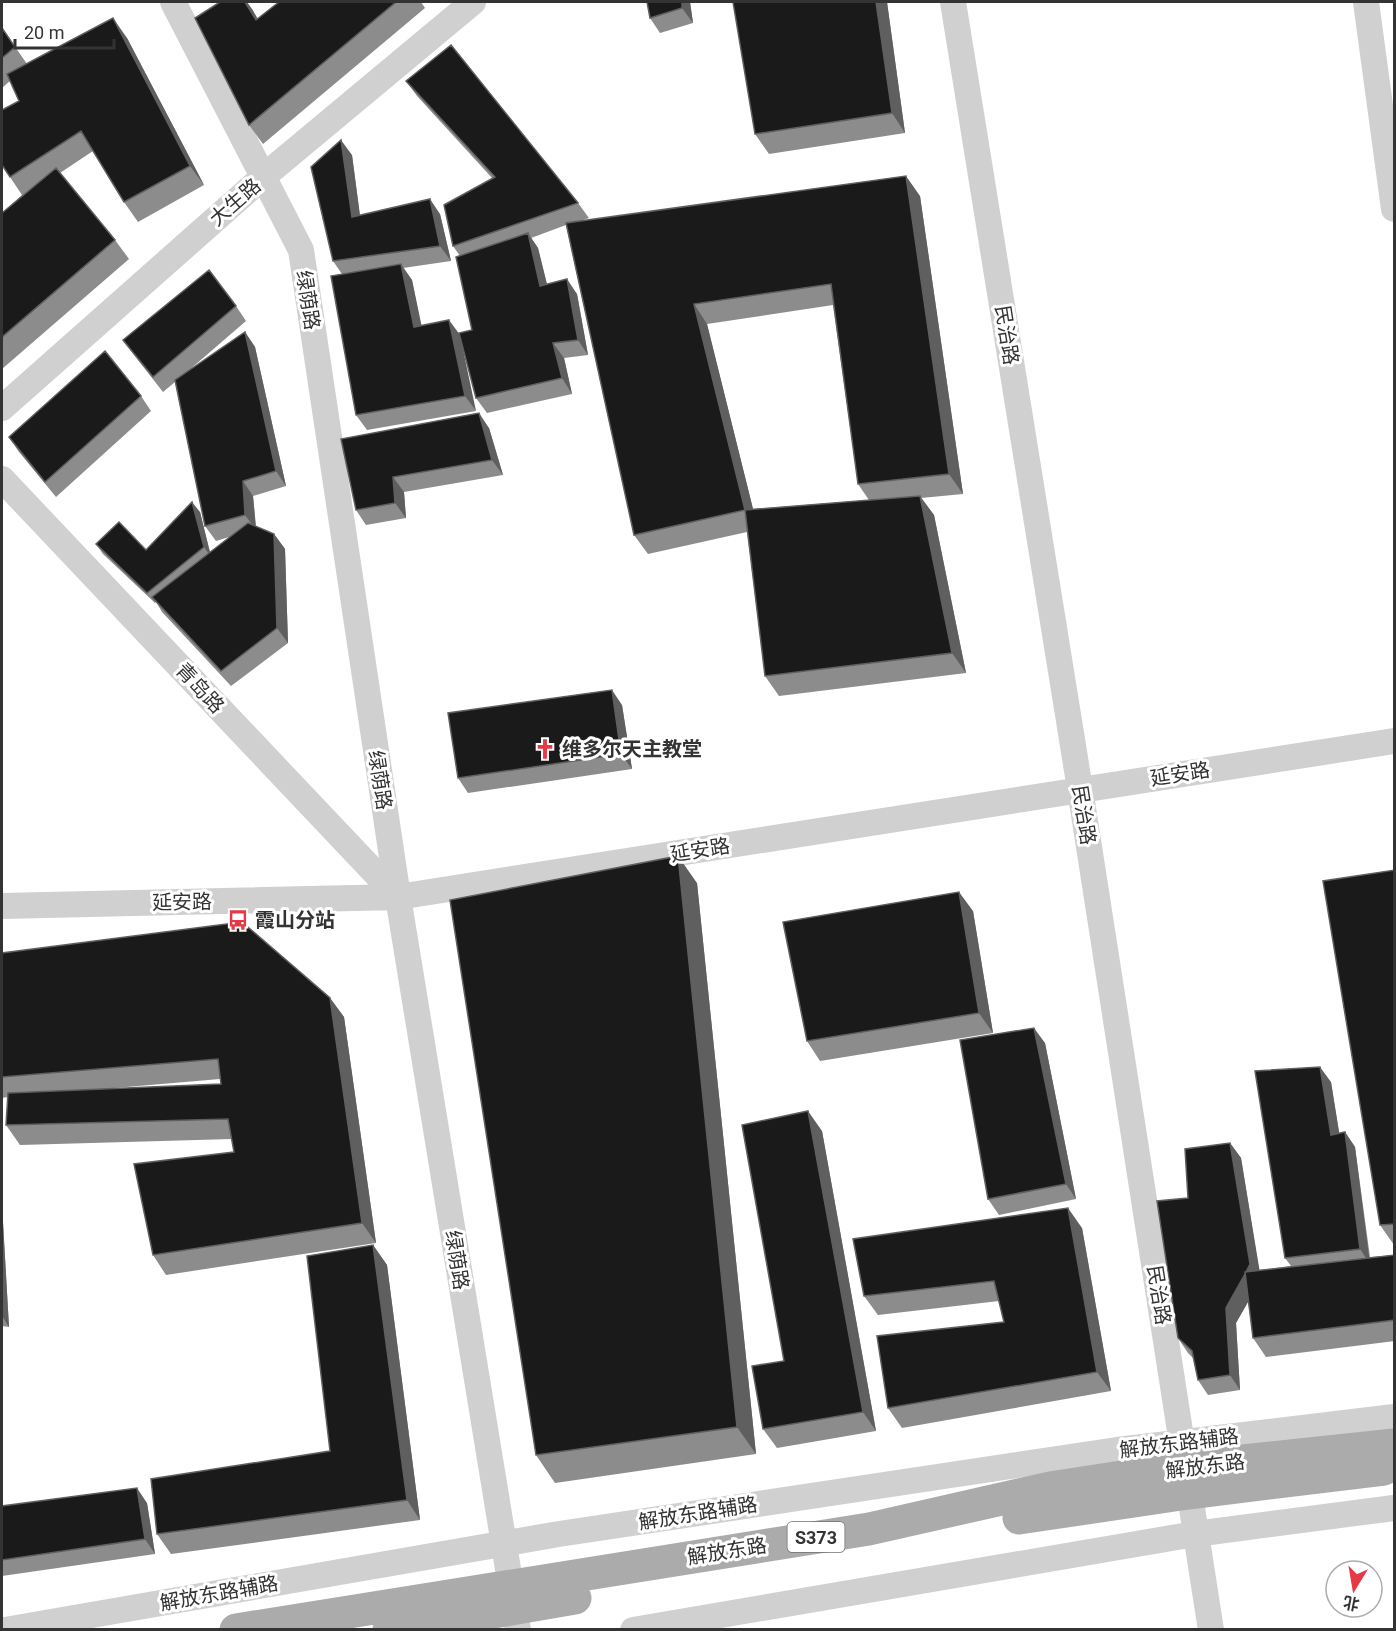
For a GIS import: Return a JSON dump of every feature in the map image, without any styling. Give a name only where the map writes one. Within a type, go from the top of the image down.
[{"type":"main road","name":"解放东路","points":[[389,1629],[871,1548],[1054,1511],[1187,1480],[1395,1445]]},
{"type":"main road","name":"解放东路","points":[[1187,1480],[1395,1467]]},
{"type":"main road","name":"解放东路","points":[[236,1629],[514,1608]]},
{"type":"street","name":"绿荫路","points":[[173,2],[301,250],[398,897],[514,1608]]},
{"type":"street","name":"大生路","points":[[2,408],[263,177],[473,2]]},
{"type":"street","name":"民治路","points":[[953,2],[1080,789],[1211,1629]]},
{"type":"street","points":[[1366,2],[1395,208]]},
{"type":"street","name":"青岛路","points":[[2,479],[398,897]]},
{"type":"street","name":"延安路","points":[[2,906],[398,897],[1395,741]]},
{"type":"street","name":"解放东路辅路","points":[[5,1629],[582,1531],[1117,1450],[1395,1418]]},
{"type":"street","points":[[633,1629],[1195,1534],[1395,1508]]},
{"type":"building","points":[[220,2],[245,2],[256,20],[279,2],[396,2],[249,125],[195,18]]},
{"type":"building","points":[[647,2],[682,2],[682,8],[650,18]]},
{"type":"building","points":[[733,2],[876,2],[892,113],[755,134]]},
{"type":"building","points":[[113,18],[190,166],[124,202],[81,131],[10,177],[2,165],[2,110],[19,101],[7,74]]},
{"type":"building","points":[[2,28],[15,47],[2,58]]},
{"type":"building","points":[[451,45],[578,203],[453,246],[444,205],[495,177],[406,81]]},
{"type":"building","points":[[341,140],[352,217],[430,199],[440,246],[333,261],[311,167]]},
{"type":"building","points":[[56,168],[115,240],[2,337],[2,213]]},
{"type":"building","points":[[906,176],[949,474],[858,484],[831,284],[694,304],[745,510],[634,535],[566,223]]},
{"type":"building","points":[[528,233],[540,286],[567,279],[578,340],[553,343],[562,378],[476,398],[459,333],[472,330],[456,257]]},
{"type":"building","points":[[401,264],[414,327],[449,320],[465,396],[356,415],[331,276]]},
{"type":"building","points":[[209,270],[236,306],[153,377],[123,340]]},
{"type":"building","points":[[245,332],[276,471],[243,481],[245,515],[205,526],[175,380]]},
{"type":"building","points":[[105,351],[141,396],[45,482],[9,437]]},
{"type":"building","points":[[479,413],[492,460],[393,477],[395,503],[356,510],[341,439]]},
{"type":"building","points":[[920,496],[952,653],[765,676],[745,510]]},
{"type":"building","points":[[192,502],[204,547],[147,593],[96,544],[119,522],[146,550]]},
{"type":"building","points":[[248,523],[274,534],[277,628],[221,671],[152,597]]},
{"type":"building","name":"维多尔天主教堂","points":[[612,690],[621,754],[458,778],[448,713]]},
{"type":"building","points":[[678,856],[737,1427],[536,1455],[450,900]]},
{"type":"building","points":[[1395,870],[1395,1224],[1380,1225],[1323,881]]},
{"type":"building","points":[[959,892],[979,1013],[807,1041],[783,922]]},
{"type":"building","points":[[242,922],[330,998],[362,1223],[153,1255],[134,1164],[234,1152],[228,1119],[6,1125],[8,1093],[221,1084],[218,1059],[2,1077],[2,953]]},
{"type":"building","points":[[1034,1028],[1066,1184],[988,1199],[960,1040]]},
{"type":"building","points":[[1320,1067],[1331,1135],[1345,1132],[1360,1249],[1285,1258],[1255,1071]]},
{"type":"building","points":[[808,1111],[863,1412],[763,1429],[752,1366],[784,1361],[742,1125]]},
{"type":"building","points":[[1230,1143],[1250,1264],[1226,1308],[1230,1375],[1198,1380],[1192,1351],[1178,1338],[1157,1201],[1188,1198],[1185,1149]]},
{"type":"building","points":[[1068,1208],[1097,1372],[888,1408],[877,1336],[1004,1322],[994,1281],[864,1296],[853,1239]]},
{"type":"building","points":[[373,1245],[407,1500],[157,1534],[151,1479],[330,1451],[307,1256]]},
{"type":"building","points":[[1395,1255],[1395,1320],[1253,1338],[1245,1272]]},
{"type":"building","points":[[137,1488],[145,1539],[2,1560],[2,1506]]},
{"type":"place","name":"维多尔天主教堂","points":[[545,749]]},
{"type":"place","name":"霞山分站","points":[[238,920]]}]
